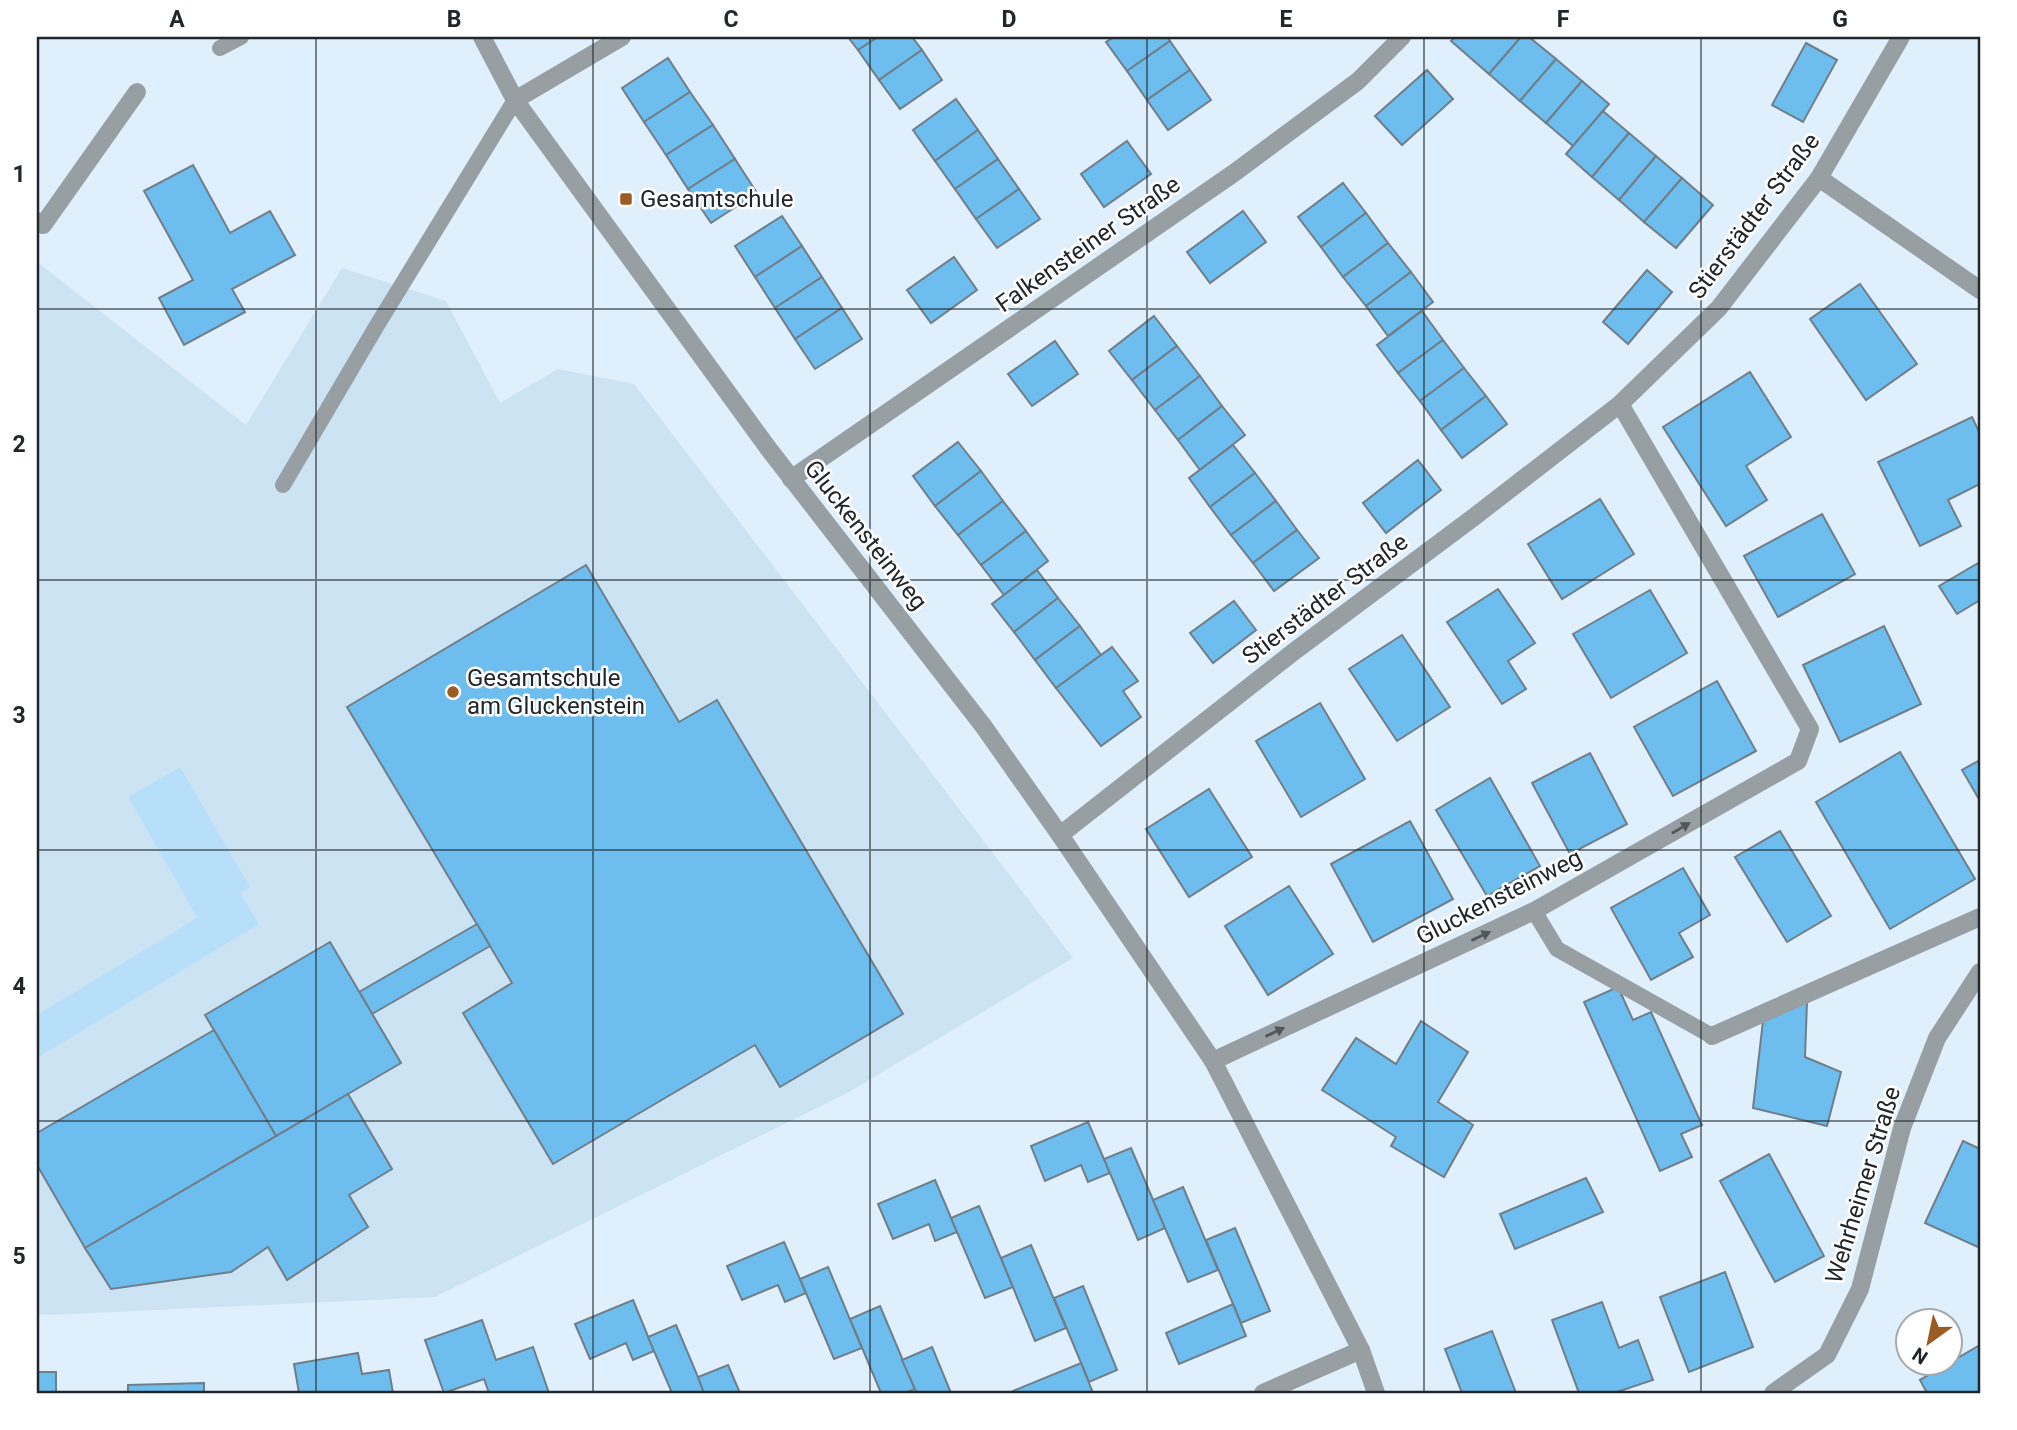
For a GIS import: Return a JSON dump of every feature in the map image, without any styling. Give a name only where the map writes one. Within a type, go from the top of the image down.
[{"type":"street","name":"Gluckensteinweg","points":[[482,37],[515,100],[792,479],[984,727],[1213,1061],[1361,1350],[1376,1393]]},
{"type":"street","points":[[515,100],[622,37]]},
{"type":"street","name":"Falkensteiner Straße","points":[[792,479],[1234,173],[1358,81],[1402,37]]},
{"type":"street","name":"Stierstädter Straße","points":[[1060,835],[1296,650],[1620,404],[1719,308],[1819,178],[1901,37]]},
{"type":"street","points":[[37,221],[43,225],[137,92]]},
{"type":"street","points":[[1819,178],[1980,290]]},
{"type":"street","name":"Gluckensteinweg","points":[[1213,1061],[1534,911],[1798,761],[1810,729],[1620,404]]},
{"type":"street","points":[[1712,1036],[1980,917]]},
{"type":"street","name":"Wehrheimer Straße","points":[[1773,1393],[1827,1355],[1860,1290],[1902,1129],[1937,1038],[1980,972]]},
{"type":"street","points":[[1263,1393],[1361,1350]]},
{"type":"lane","points":[[220,48],[241,37]]},
{"type":"lane","points":[[283,485],[515,100]]},
{"type":"lane","points":[[1534,911],[1557,949],[1712,1036]]},
{"type":"shaded area","name":"Gesamtschule am Gluckenstein","points":[[37,262],[246,425],[342,268],[446,301],[500,403],[558,369],[634,384],[1073,958],[849,1092],[435,1297],[37,1314]]},
{"type":"shaded area","points":[[180,767],[250,887],[240,893],[259,924],[37,1058],[37,1015],[212,909],[197,917],[128,797]]},
{"type":"building","points":[[848,37],[878,37],[858,50]]},
{"type":"building","points":[[878,37],[912,37],[922,50],[879,80],[858,50]]},
{"type":"building","points":[[1114,37],[1167,37],[1170,41],[1127,71],[1106,42]]},
{"type":"building","points":[[1455,37],[1521,37],[1489,74],[1451,41]]},
{"type":"building","points":[[1521,37],[1529,37],[1556,59],[1520,101],[1489,74]]},
{"type":"building","points":[[1170,41],[1190,70],[1147,100],[1127,71]]},
{"type":"building","points":[[1806,43],[1837,60],[1803,122],[1772,105]]},
{"type":"building","points":[[922,50],[942,80],[900,109],[879,80]]},
{"type":"building","points":[[668,58],[690,92],[644,122],[622,88]]},
{"type":"building","points":[[1556,59],[1582,81],[1546,123],[1520,101]]},
{"type":"building","points":[[1190,70],[1211,100],[1168,130],[1147,100]]},
{"type":"building","points":[[1427,70],[1453,99],[1402,145],[1375,116]]},
{"type":"building","points":[[1582,81],[1609,104],[1573,146],[1546,123]]},
{"type":"building","points":[[690,92],[713,125],[666,155],[644,122]]},
{"type":"building","points":[[956,99],[978,130],[935,161],[913,130]]},
{"type":"building","points":[[1603,111],[1629,133],[1592,177],[1566,154]]},
{"type":"building","points":[[713,125],[735,159],[688,189],[666,155]]},
{"type":"building","points":[[978,130],[998,159],[955,189],[935,161]]},
{"type":"building","points":[[1629,133],[1656,156],[1619,200],[1592,177]]},
{"type":"building","points":[[1127,141],[1151,174],[1104,207],[1081,174]]},
{"type":"building","points":[[1656,156],[1682,178],[1644,222],[1619,200]]},
{"type":"building","points":[[735,159],[757,193],[711,223],[688,189]]},
{"type":"building","points":[[998,159],[1019,189],[976,219],[955,189]]},
{"type":"building","points":[[193,165],[230,233],[270,211],[295,255],[232,289],[245,312],[184,345],[159,298],[193,280],[144,191]]},
{"type":"building","points":[[1682,178],[1713,205],[1676,248],[1644,222]]},
{"type":"building","points":[[1343,183],[1366,213],[1321,247],[1298,217]]},
{"type":"building","points":[[1019,189],[1040,219],[997,248],[976,219]]},
{"type":"building","points":[[1243,211],[1266,242],[1210,283],[1187,252]]},
{"type":"building","points":[[1366,213],[1388,243],[1343,277],[1321,247]]},
{"type":"building","points":[[782,216],[802,246],[755,277],[735,246]]},
{"type":"building","points":[[1388,243],[1411,272],[1366,306],[1343,277]]},
{"type":"building","points":[[802,246],[822,277],[775,308],[755,277]]},
{"type":"building","points":[[954,257],[977,290],[931,323],[907,290]]},
{"type":"building","points":[[1647,270],[1672,292],[1628,344],[1603,322]]},
{"type":"building","points":[[1411,272],[1433,302],[1388,336],[1366,306]]},
{"type":"building","points":[[822,277],[842,308],[795,339],[775,308]]},
{"type":"building","points":[[1860,284],[1917,364],[1866,400],[1810,319]]},
{"type":"building","points":[[842,308],[862,339],[815,369],[795,339]]},
{"type":"building","points":[[1422,311],[1443,340],[1398,373],[1377,345]]},
{"type":"building","points":[[1154,316],[1177,346],[1132,380],[1109,351]]},
{"type":"building","points":[[1443,340],[1464,368],[1420,401],[1398,373]]},
{"type":"building","points":[[1055,341],[1078,374],[1032,406],[1008,374]]},
{"type":"building","points":[[1177,346],[1200,376],[1155,410],[1132,380]]},
{"type":"building","points":[[1464,368],[1486,396],[1441,430],[1420,401]]},
{"type":"building","points":[[1750,372],[1791,437],[1746,466],[1767,500],[1726,526],[1663,427]]},
{"type":"building","points":[[1200,376],[1222,406],[1178,440],[1155,410]]},
{"type":"building","points":[[1486,396],[1507,424],[1462,458],[1441,430]]},
{"type":"building","points":[[1222,406],[1245,435],[1200,470],[1178,440]]},
{"type":"building","points":[[1972,417],[1980,434],[1980,484],[1948,500],[1961,526],[1920,546],[1878,462]]},
{"type":"building","points":[[958,442],[981,471],[935,506],[913,476]]},
{"type":"building","points":[[1233,445],[1255,473],[1210,507],[1189,478]]},
{"type":"building","points":[[1418,460],[1441,490],[1386,533],[1363,503]]},
{"type":"building","points":[[981,471],[1003,501],[958,535],[935,506]]},
{"type":"building","points":[[1255,473],[1276,501],[1231,535],[1210,507]]},
{"type":"building","points":[[1600,499],[1634,554],[1562,599],[1528,544]]},
{"type":"building","points":[[1003,501],[1026,531],[981,565],[958,535]]},
{"type":"building","points":[[1276,501],[1297,530],[1253,563],[1231,535]]},
{"type":"building","points":[[1822,514],[1855,574],[1778,617],[1744,556]]},
{"type":"building","points":[[1297,530],[1319,558],[1274,591],[1253,563]]},
{"type":"building","points":[[1026,531],[1048,561],[1004,595],[981,565]]},
{"type":"building","points":[[1980,562],[1980,600],[1957,614],[1939,586]]},
{"type":"building","points":[[586,565],[679,722],[717,700],[903,1014],[780,1087],[755,1045],[553,1164],[463,1013],[512,983],[347,707]]},
{"type":"building","points":[[1037,570],[1058,598],[1014,632],[992,604]]},
{"type":"building","points":[[1498,589],[1535,643],[1508,661],[1526,689],[1502,704],[1447,622]]},
{"type":"building","points":[[1650,590],[1687,653],[1611,698],[1573,634]]},
{"type":"building","points":[[1058,598],[1080,626],[1035,660],[1014,632]]},
{"type":"building","points":[[1234,601],[1256,630],[1213,663],[1190,633]]},
{"type":"building","points":[[1080,626],[1101,655],[1056,688],[1035,660]]},
{"type":"building","points":[[1884,626],[1921,704],[1840,742],[1803,665]]},
{"type":"building","points":[[1402,635],[1450,707],[1397,741],[1349,669]]},
{"type":"building","points":[[1112,647],[1138,681],[1123,691],[1141,717],[1101,746],[1056,688]]},
{"type":"building","points":[[1717,681],[1756,751],[1673,796],[1634,727]]},
{"type":"building","points":[[1320,703],[1365,779],[1301,817],[1256,741]]},
{"type":"building","points":[[1900,752],[1975,879],[1890,929],[1816,802]]},
{"type":"building","points":[[1590,753],[1627,824],[1570,854],[1532,783]]},
{"type":"building","points":[[1980,760],[1980,801],[1962,770]]},
{"type":"building","points":[[1490,778],[1540,866],[1487,896],[1436,810]]},
{"type":"building","points":[[1209,789],[1252,857],[1189,897],[1146,829]]},
{"type":"building","points":[[1410,821],[1453,899],[1373,942],[1331,864]]},
{"type":"building","points":[[1780,831],[1831,916],[1787,942],[1735,857]]},
{"type":"building","points":[[1683,868],[1710,915],[1679,933],[1693,957],[1651,980],[1611,908]]},
{"type":"building","points":[[1289,886],[1333,954],[1268,995],[1225,926]]},
{"type":"building","points":[[477,924],[490,946],[372,1014],[359,992]]},
{"type":"building","points":[[330,942],[401,1063],[276,1136],[205,1015]]},
{"type":"building","points":[[1618,987],[1633,1020],[1651,1012],[1702,1125],[1681,1134],[1692,1157],[1660,1171],[1584,1002]]},
{"type":"building","points":[[1807,1002],[1805,1057],[1841,1072],[1827,1126],[1753,1108],[1763,1021]]},
{"type":"building","points":[[1421,1021],[1468,1052],[1438,1102],[1473,1125],[1444,1177],[1391,1146],[1396,1137],[1322,1090],[1356,1038],[1396,1064]]},
{"type":"building","points":[[214,1030],[276,1136],[85,1248],[37,1165],[37,1133]]},
{"type":"building","points":[[348,1094],[392,1169],[349,1195],[368,1227],[287,1280],[268,1247],[231,1272],[111,1289],[85,1248]]},
{"type":"building","points":[[1088,1122],[1110,1173],[1088,1182],[1081,1165],[1045,1181],[1031,1146]]},
{"type":"building","points":[[1963,1141],[1980,1149],[1980,1248],[1925,1223]]},
{"type":"building","points":[[1131,1148],[1165,1228],[1138,1240],[1104,1159]]},
{"type":"building","points":[[1769,1154],[1824,1256],[1775,1282],[1720,1181]]},
{"type":"building","points":[[1586,1178],[1603,1212],[1515,1249],[1500,1214]]},
{"type":"building","points":[[935,1180],[957,1232],[935,1241],[929,1224],[893,1239],[878,1204]]},
{"type":"building","points":[[1183,1187],[1218,1270],[1188,1282],[1153,1200]]},
{"type":"building","points":[[979,1206],[1013,1287],[985,1298],[951,1218]]},
{"type":"building","points":[[1235,1228],[1270,1311],[1241,1323],[1206,1240]]},
{"type":"building","points":[[784,1242],[806,1293],[785,1302],[778,1285],[742,1300],[727,1266]]},
{"type":"building","points":[[1031,1245],[1066,1328],[1035,1341],[1001,1258]]},
{"type":"building","points":[[828,1267],[862,1348],[834,1359],[800,1279]]},
{"type":"building","points":[[1725,1272],[1753,1347],[1689,1372],[1660,1297]]},
{"type":"building","points":[[1083,1286],[1117,1370],[1089,1382],[1054,1298]]},
{"type":"building","points":[[633,1300],[654,1351],[633,1360],[626,1343],[590,1359],[575,1324]]},
{"type":"building","points":[[1602,1302],[1619,1348],[1638,1340],[1653,1380],[1614,1393],[1579,1393],[1552,1320]]},
{"type":"building","points":[[1233,1304],[1246,1336],[1179,1364],[1166,1333]]},
{"type":"building","points":[[880,1306],[915,1389],[905,1393],[881,1393],[850,1319]]},
{"type":"building","points":[[482,1320],[496,1360],[533,1347],[549,1393],[489,1393],[484,1379],[444,1393],[425,1340]]},
{"type":"building","points":[[676,1325],[704,1393],[672,1393],[648,1337]]},
{"type":"building","points":[[1492,1331],[1516,1393],[1462,1393],[1445,1349]]},
{"type":"building","points":[[1980,1345],[1980,1393],[1927,1393],[1920,1380],[1923,1378],[1965,1378],[1965,1354]]},
{"type":"building","points":[[932,1347],[951,1393],[917,1393],[902,1360]]},
{"type":"building","points":[[358,1353],[362,1374],[389,1370],[393,1393],[299,1393],[294,1364]]},
{"type":"building","points":[[1081,1363],[1093,1393],[1013,1391]]},
{"type":"building","points":[[728,1365],[740,1393],[704,1393],[698,1377]]},
{"type":"building","points":[[37,1372],[56,1372],[56,1393],[37,1393]]},
{"type":"building","points":[[204,1383],[204,1393],[128,1393],[128,1385]]},
{"type":"place","name":"Gesamtschule","points":[[626,199]]},
{"type":"place","name":"Gesamtschule am Gluckenstein","points":[[453,692]]}]
